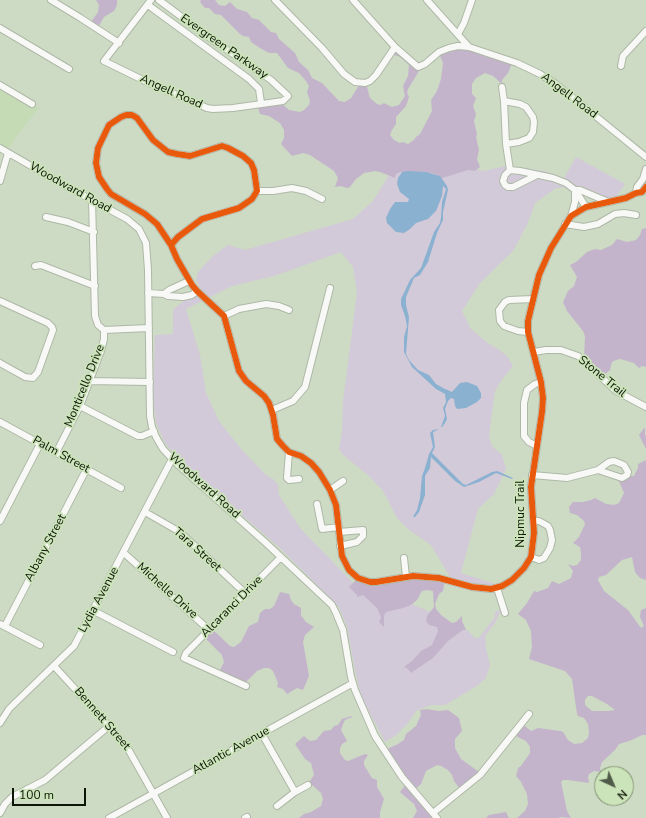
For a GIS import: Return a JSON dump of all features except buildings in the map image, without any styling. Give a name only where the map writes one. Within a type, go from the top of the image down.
[{"type":"street","points":[[51,0],[119,43],[150,2]]},
{"type":"street","name":"Evergreen Parkway","points":[[159,0],[214,41],[271,80],[288,96]]},
{"type":"street","points":[[275,0],[344,74],[355,82],[365,83],[370,81],[376,75],[396,46],[354,0]]},
{"type":"street","points":[[427,0],[470,47]]},
{"type":"street","points":[[458,34],[464,23],[472,0]]},
{"type":"street","name":"Evergreen Parkway","points":[[150,2],[249,79],[258,89],[261,103]]},
{"type":"street","points":[[0,28],[69,69]]},
{"type":"street","points":[[621,66],[623,56],[646,32]]},
{"type":"street","name":"Angell Road","points":[[119,43],[104,61],[147,82],[207,108],[220,109],[283,101],[288,96]]},
{"type":"street","name":"Angell Road","points":[[396,46],[418,67],[425,64],[440,52],[458,46],[470,47],[518,63],[556,84],[646,157]]},
{"type":"street","points":[[0,85],[32,104]]},
{"type":"street","points":[[502,87],[506,144],[510,170]]},
{"type":"street","points":[[504,101],[520,104],[526,107],[534,122],[533,132],[529,138],[519,142],[506,144]]},
{"type":"street","points":[[171,245],[178,237],[202,219],[239,208],[252,199],[258,191],[256,175],[250,163],[243,156],[222,146],[190,156],[168,152],[158,145],[137,118],[126,114],[109,125],[98,148],[96,163],[99,177],[111,194],[152,219],[171,245],[189,281],[196,291],[224,316],[239,309],[266,304],[280,306],[289,310]]},
{"type":"street","name":"Woodward Road","points":[[0,148],[127,219],[144,237],[148,293],[150,416],[154,431],[160,444],[172,459],[326,598],[335,610],[343,630],[353,683],[363,708],[383,748],[402,777],[435,816]]},
{"type":"street","points":[[0,181],[8,153]]},
{"type":"street","points":[[636,193],[646,169]]},
{"type":"street","points":[[510,170],[505,175],[503,181],[508,187],[520,185],[537,175]]},
{"type":"street","points":[[510,170],[560,180],[575,190],[586,207]]},
{"type":"street","name":"Nipmuc Trail","points":[[224,316],[239,371],[246,381],[265,398],[272,410],[276,435],[289,452],[301,456],[311,463],[319,472],[330,490],[336,505],[340,546],[349,570],[358,578],[366,581],[376,582],[413,576],[439,578],[479,589],[497,588],[518,575],[531,557],[534,541],[530,498],[542,412],[541,382],[528,332],[528,321],[543,265],[551,248],[571,216],[586,207],[626,198],[642,192],[646,187]]},
{"type":"street","points":[[258,191],[274,191],[292,188],[306,191],[322,200]]},
{"type":"street","points":[[575,190],[580,190],[607,202]]},
{"type":"street","points":[[571,216],[575,202],[575,190]]},
{"type":"street","name":"Monticello Drive","points":[[56,453],[80,406],[101,351],[104,339],[104,330],[98,325],[95,316],[92,200]]},
{"type":"street","points":[[565,224],[584,227],[598,224],[615,214],[624,213],[636,215]]},
{"type":"street","points":[[46,218],[68,222],[94,232]]},
{"type":"street","points":[[35,266],[41,265],[95,286]]},
{"type":"street","points":[[164,294],[169,290],[189,281]]},
{"type":"street","points":[[272,410],[294,401],[305,387],[330,288]]},
{"type":"street","points":[[148,293],[183,297],[192,295],[196,291]]},
{"type":"street","points":[[528,332],[518,331],[504,326],[500,321],[499,310],[509,300],[533,299]]},
{"type":"street","points":[[0,301],[48,324],[53,330],[38,372],[33,378],[25,377],[0,363]]},
{"type":"street","points":[[104,330],[149,328]]},
{"type":"street","name":"Stone Trail","points":[[534,352],[561,350],[578,356],[616,391],[646,407]]},
{"type":"street","points":[[89,381],[150,382]]},
{"type":"street","points":[[537,446],[529,442],[524,436],[523,409],[524,398],[528,390],[535,384],[541,382]]},
{"type":"street","points":[[80,406],[138,436],[154,431]]},
{"type":"street","name":"Palm Street","points":[[0,422],[121,488]]},
{"type":"street","points":[[0,521],[40,444]]},
{"type":"street","points":[[289,452],[287,478],[289,480],[299,479]]},
{"type":"street","name":"Lydia Avenue","points":[[0,723],[2,715],[74,646],[94,611],[172,459]]},
{"type":"street","name":"Albany Street","points":[[3,625],[86,470]]},
{"type":"street","points":[[532,475],[568,478],[598,470]]},
{"type":"street","points":[[330,490],[344,481]]},
{"type":"street","points":[[317,504],[322,529],[363,530],[363,536],[357,542],[340,546]]},
{"type":"street","name":"Tara Street","points":[[145,512],[180,532],[246,594]]},
{"type":"street","points":[[531,557],[539,560],[544,558],[550,548],[552,540],[548,526],[539,521],[533,521]]},
{"type":"street","name":"Michelle Drive","points":[[124,553],[209,630]]},
{"type":"street","name":"Alcaranci Drive","points":[[246,686],[184,658],[186,653],[281,557]]},
{"type":"street","points":[[404,558],[406,577]]},
{"type":"street","points":[[497,588],[505,613]]},
{"type":"street","points":[[94,611],[173,652]]},
{"type":"street","points":[[3,625],[40,645]]},
{"type":"street","name":"Bennett Street","points":[[54,666],[127,747],[167,818]]},
{"type":"street","name":"Atlantic Avenue","points":[[109,818],[353,683]]},
{"type":"street","points":[[435,816],[480,775],[529,714]]},
{"type":"street","points":[[0,813],[5,804],[12,797],[44,780],[109,726]]},
{"type":"street","points":[[262,734],[295,792]]},
{"type":"street","points":[[278,806],[295,792],[308,785]]},
{"type":"shaded area","points":[[96,0],[117,0],[117,5],[114,11],[104,17],[98,27],[91,22],[98,12],[99,5]]},
{"type":"shaded area","points":[[201,0],[215,0],[219,5],[225,6],[230,2],[237,9],[247,12],[252,18],[259,20],[271,32],[276,33],[279,39],[295,53],[299,62],[308,70],[312,78],[322,83],[339,101],[345,102],[351,98],[358,87],[359,82],[363,81],[367,87],[370,98],[377,104],[380,105],[384,103],[392,107],[399,105],[405,96],[403,86],[408,76],[409,65],[400,57],[389,53],[394,48],[419,65],[419,71],[408,89],[407,93],[409,97],[406,106],[396,117],[396,124],[390,135],[394,140],[400,143],[403,142],[408,144],[420,134],[432,111],[431,100],[437,91],[441,79],[443,63],[438,51],[452,45],[513,61],[508,73],[502,80],[502,84],[493,76],[485,73],[476,78],[472,84],[472,94],[476,98],[473,106],[476,114],[474,121],[479,150],[477,159],[480,167],[475,171],[468,170],[439,179],[438,175],[431,173],[400,172],[396,174],[395,178],[375,171],[364,173],[356,179],[350,187],[335,187],[338,178],[334,171],[310,155],[303,153],[292,156],[281,144],[284,138],[284,130],[280,123],[269,116],[260,114],[256,102],[278,100],[289,110],[300,112],[309,105],[310,101],[307,92],[309,86],[306,81],[299,73],[288,68],[277,53],[269,53],[251,42],[249,37],[240,34],[221,15],[215,14],[209,8],[205,8],[200,2]]},
{"type":"shaded area","points":[[0,84],[39,108],[16,137],[7,152],[0,149]]},
{"type":"shaded area","points":[[576,157],[625,184],[616,197],[602,199],[576,186],[556,188],[535,203],[527,225],[513,251],[480,283],[462,311],[471,329],[489,344],[507,356],[513,366],[495,391],[489,436],[492,446],[502,455],[506,469],[494,494],[478,509],[461,573],[495,584],[503,612],[499,614],[495,623],[485,636],[490,665],[486,678],[477,686],[445,705],[431,705],[416,711],[408,723],[395,736],[385,742],[361,696],[347,627],[339,607],[281,549],[181,462],[165,443],[156,423],[153,397],[155,335],[173,334],[173,310],[201,289],[196,280],[198,272],[213,256],[228,245],[245,250],[353,219],[373,201],[392,170],[458,165],[483,171],[506,166],[544,171],[564,178]],"holes":[[[341,252],[353,267],[357,293],[343,401],[342,432],[339,449],[343,455],[369,476],[383,491],[397,518],[408,529],[431,545],[450,577],[452,586],[479,592],[494,593],[500,610],[495,612],[495,617],[479,638],[475,638],[467,630],[457,631],[428,611],[407,602],[360,590],[300,528],[279,495],[278,485],[273,479],[266,475],[241,449],[219,421],[206,393],[200,355],[186,309],[232,286],[274,276]]]},
{"type":"shaded area","points":[[646,228],[646,367],[642,366],[639,368],[634,363],[620,359],[612,362],[610,370],[602,377],[584,358],[585,336],[583,331],[567,311],[563,302],[568,291],[574,286],[577,277],[570,265],[576,262],[587,252],[595,249],[601,250],[612,245],[617,239],[627,242],[636,240],[642,229]]},
{"type":"shaded area","points":[[645,427],[646,437],[646,449],[639,435]]},
{"type":"shaded area","points":[[646,460],[646,580],[640,578],[635,572],[632,557],[622,560],[606,575],[599,577],[598,580],[604,591],[628,610],[641,628],[644,626],[640,617],[641,610],[646,608],[646,735],[642,735],[619,744],[615,750],[602,762],[601,766],[594,766],[594,771],[589,774],[588,777],[589,783],[568,780],[563,780],[561,782],[567,811],[571,818],[517,818],[525,811],[528,804],[527,794],[516,776],[518,768],[530,753],[530,747],[526,741],[512,734],[521,723],[531,731],[538,728],[563,732],[568,740],[574,744],[582,743],[588,738],[589,733],[588,724],[584,718],[578,716],[577,714],[572,679],[565,671],[529,659],[532,647],[531,631],[526,620],[518,614],[534,591],[537,592],[548,588],[552,581],[559,584],[571,578],[573,571],[568,564],[573,566],[577,565],[581,560],[580,547],[573,543],[579,537],[585,524],[584,521],[577,515],[570,513],[569,507],[573,502],[583,502],[595,498],[606,504],[614,505],[619,503],[624,493],[619,481],[619,476],[634,476],[638,468],[638,464]],"holes":[[[588,696],[592,696],[615,710],[592,711],[585,705],[585,700]]]},
{"type":"shaded area","points":[[402,577],[445,579],[443,591],[439,594],[435,604],[436,609],[441,615],[452,623],[456,622],[462,616],[462,621],[466,630],[463,630],[448,641],[433,658],[411,673],[404,667],[421,651],[432,645],[438,631],[437,627],[429,625],[426,621],[427,616],[434,607],[433,591],[422,591],[417,600],[411,605],[386,612],[384,616],[384,627],[379,622],[381,617],[377,608],[363,595],[357,597],[357,595],[349,587],[358,578],[367,580]]},
{"type":"shaded area","points":[[280,592],[289,594],[294,604],[301,608],[301,615],[306,622],[314,627],[305,635],[303,642],[309,676],[303,690],[297,688],[287,694],[283,689],[277,687],[278,683],[273,671],[269,668],[264,668],[257,671],[241,687],[217,676],[224,662],[222,655],[203,636],[211,628],[230,646],[234,647],[241,642],[249,626],[258,622],[260,613],[265,609],[270,609],[274,606]]},
{"type":"shaded area","points":[[427,709],[439,711],[448,710],[459,718],[462,731],[455,739],[455,748],[461,759],[479,772],[460,789],[448,770],[441,766],[437,765],[426,771],[421,784],[414,790],[436,818],[413,818],[417,811],[414,804],[400,792],[407,783],[385,750],[404,740],[406,734],[416,726],[421,715],[420,710]]},
{"type":"shaded area","points":[[352,716],[345,720],[341,730],[347,741],[342,744],[340,753],[345,760],[348,761],[365,754],[368,755],[364,761],[364,765],[372,778],[377,780],[377,787],[384,799],[380,812],[380,818],[299,818],[321,806],[323,799],[321,793],[312,785],[308,784],[314,775],[311,763],[305,759],[295,744],[304,736],[310,741],[316,740],[324,731],[331,730],[334,726],[338,725],[342,719]]},
{"type":"shaded area","points":[[506,812],[509,818],[486,818],[489,815]]},
{"type":"water","points":[[402,172],[426,172],[440,176],[448,190],[443,212],[443,220],[437,233],[428,262],[420,275],[414,278],[406,297],[409,317],[406,354],[418,370],[429,375],[436,384],[443,388],[452,392],[460,383],[467,382],[477,386],[481,393],[481,398],[477,402],[466,408],[457,409],[454,399],[451,398],[445,409],[447,419],[442,427],[445,416],[443,408],[446,402],[445,394],[436,389],[412,367],[404,352],[404,337],[407,326],[401,305],[401,299],[410,280],[421,268],[434,232],[440,223],[442,202],[446,189],[443,186],[442,196],[436,211],[428,219],[416,223],[404,233],[396,232],[387,223],[386,218],[395,202],[408,202],[409,199],[400,192],[397,184],[398,178]]},
{"type":"water","points":[[439,429],[433,432],[435,447],[432,453],[463,484],[466,485],[497,471],[513,478],[512,479],[496,473],[479,482],[464,487],[455,481],[431,457],[430,468],[425,476],[425,495],[419,512],[415,517],[413,517],[417,510],[420,498],[422,476],[429,454],[433,447],[430,433],[433,430]]},
{"type":"cycle path","points":[[171,245],[178,237],[202,219],[239,208],[252,199],[257,191],[254,170],[251,163],[243,156],[222,146],[190,156],[168,152],[153,140],[137,118],[132,115],[126,115],[109,125],[98,148],[96,163],[99,177],[111,194],[145,214],[157,224],[171,245],[192,285],[224,316],[239,371],[246,381],[264,396],[269,403],[273,415],[277,439],[289,452],[301,456],[311,463],[319,472],[330,490],[336,505],[342,556],[349,570],[358,578],[370,582],[413,576],[439,578],[472,587],[491,589],[502,586],[512,580],[524,568],[531,557],[534,533],[531,487],[543,398],[541,382],[528,332],[528,321],[539,275],[551,248],[571,216],[586,207],[626,198],[642,192],[646,187]]}]
